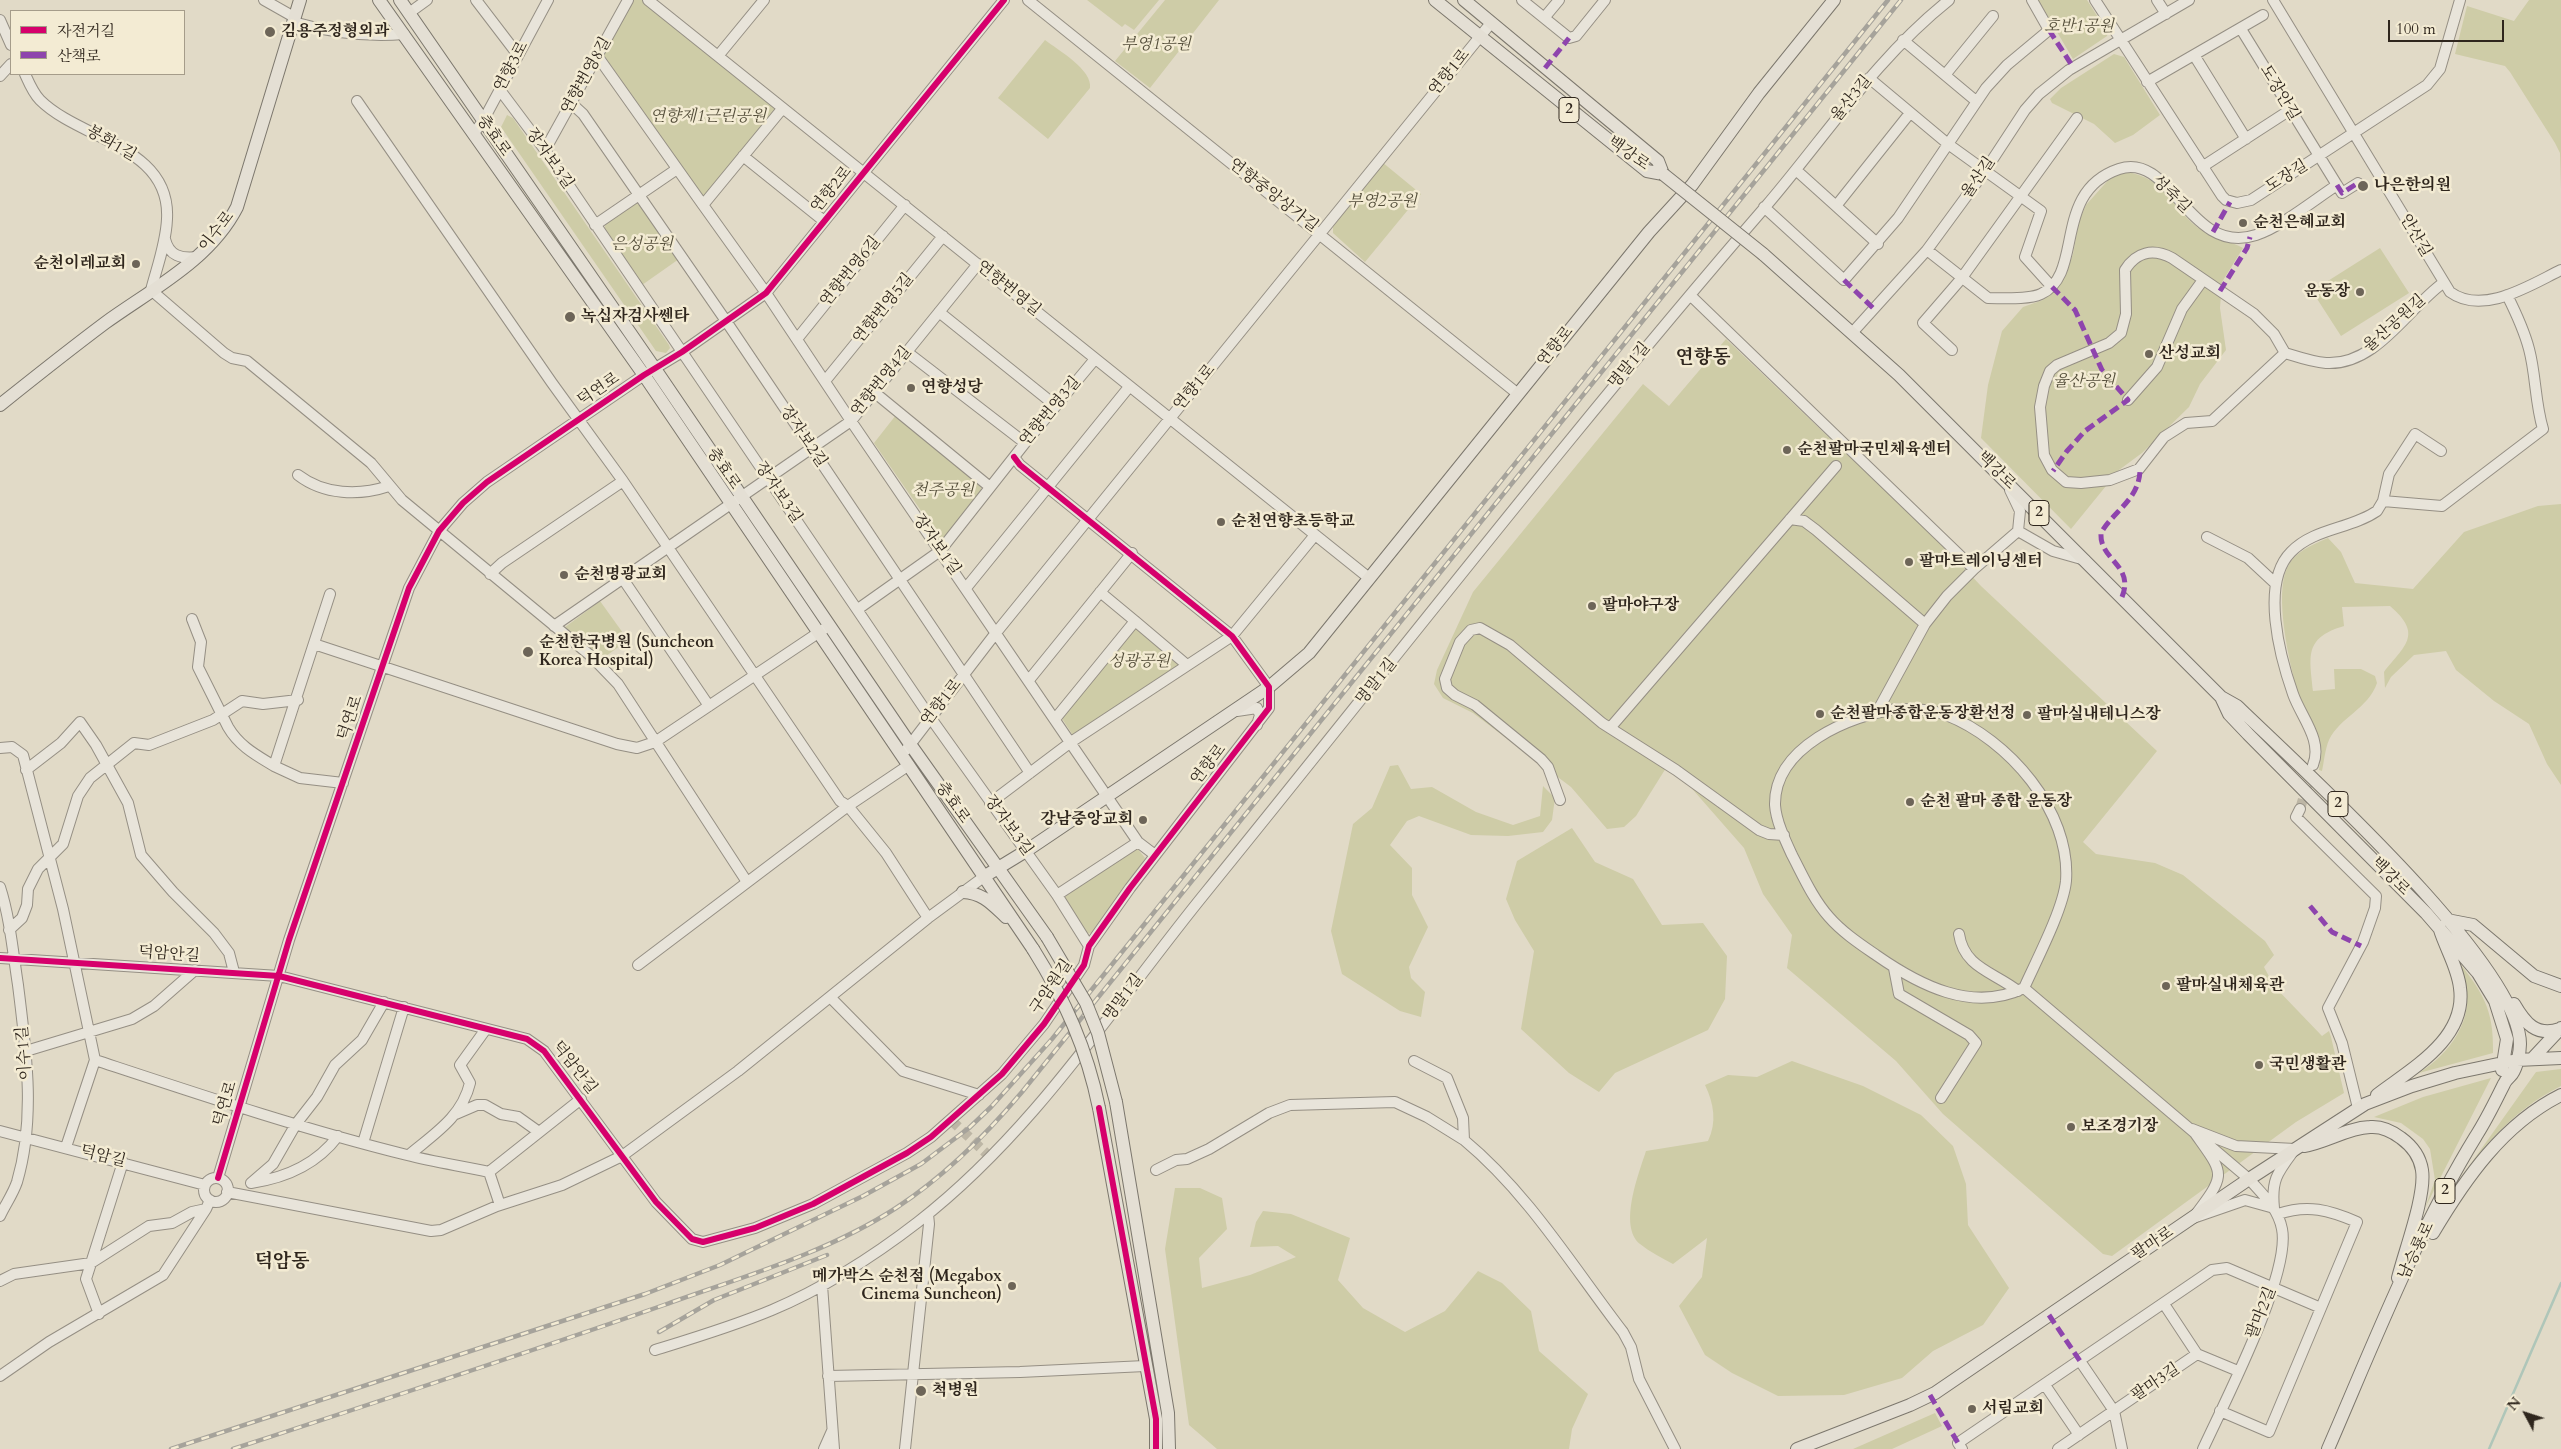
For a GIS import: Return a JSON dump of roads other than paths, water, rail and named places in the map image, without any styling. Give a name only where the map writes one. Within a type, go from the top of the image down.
[{"type":"main road","name":"이수로","points":[[0,405],[151,290],[198,257],[222,232],[237,207],[300,0]]},
{"type":"main road","name":"충효로","points":[[379,0],[644,375],[829,625],[1068,969],[1089,1010],[1098,1033],[1116,1102],[1168,1413]]},
{"type":"main road","name":"충효로","points":[[400,0],[656,369],[818,633],[1033,948],[1070,1013],[1091,1070],[1099,1108],[1156,1419],[1156,1449]]},
{"type":"main road","name":"백강로","points":[[1435,0],[1648,171],[1663,174],[1763,254],[1899,375],[2221,697],[2237,706],[2378,844],[2443,923],[2495,1001],[2508,1039],[2502,1071],[2505,1081]]},
{"type":"main road","name":"백강로","points":[[1464,0],[1658,161],[1663,174]]},
{"type":"main road","name":"연향로","points":[[985,876],[1026,851],[1269,687],[1310,653],[1649,232],[1692,185],[1831,1]]},
{"type":"main road","points":[[963,892],[983,896],[1017,924]]},
{"type":"main road","name":"백강로","points":[[2443,923],[2475,952],[2508,1003],[2519,1036],[2517,1060]]},
{"type":"main road","points":[[2361,1106],[2444,1041],[2457,1018],[2460,1007],[2460,987],[2443,923],[2473,925],[2534,976],[2561,986]]},
{"type":"main road","points":[[2475,952],[2489,960],[2526,1023],[2541,1031],[2551,1032],[2561,1028]]},
{"type":"main road","points":[[2532,1059],[2561,1028]]},
{"type":"main road","name":"팔마로","points":[[1797,1449],[1910,1405],[1935,1392],[2249,1179],[2361,1106],[2443,1076],[2517,1060],[2561,1058]]},
{"type":"main road","name":"남승룡로","points":[[2328,1449],[2391,1304],[2445,1191],[2505,1081],[2513,1073],[2517,1060]]},
{"type":"main road","points":[[2391,1304],[2469,1176],[2492,1149],[2523,1120],[2561,1095]]},
{"type":"main road","points":[[2297,1148],[2317,1144],[2351,1130],[2372,1126],[2384,1128],[2395,1134],[2417,1155],[2422,1168],[2421,1189],[2391,1304]]},
{"type":"main road","points":[[1168,1413],[1169,1449]]},
{"type":"main road","points":[[1168,1413],[1176,1449]]},
{"type":"street","points":[[264,0],[294,20],[317,28],[387,36],[404,34]]},
{"type":"street","points":[[409,13],[427,0]]},
{"type":"street","points":[[476,0],[518,55]]},
{"type":"street","name":"연향3로","points":[[474,133],[484,121],[548,0]]},
{"type":"street","name":"연향번영8길","points":[[545,150],[628,0]]},
{"type":"street","name":"연향번영길","points":[[648,0],[782,109],[864,172],[1169,420],[1369,578]]},
{"type":"street","points":[[718,56],[764,0]]},
{"type":"street","name":"연향2로","points":[[656,369],[766,293],[1004,0]]},
{"type":"street","name":"연향중앙상가길","points":[[1028,0],[1518,394]]},
{"type":"street","points":[[1522,0],[1569,38],[1576,36],[1605,0]]},
{"type":"street","points":[[1544,18],[1559,0]]},
{"type":"street","name":"율산3길","points":[[1764,207],[1869,78],[1903,40],[1949,0]]},
{"type":"street","points":[[1764,207],[1844,280],[1878,244],[1904,210],[1976,100],[2007,65],[2049,30],[2032,0]]},
{"type":"street","points":[[2095,0],[2120,40]]},
{"type":"street","points":[[2157,0],[2166,14]]},
{"type":"street","name":"율산길","points":[[1852,334],[1927,250],[2025,110],[2039,94],[2069,70],[2189,0]]},
{"type":"street","name":"안산길","points":[[2273,0],[2450,292],[2465,300],[2474,301],[2507,295],[2561,270]]},
{"type":"street","name":"도장길","points":[[2120,40],[2202,167],[2226,200],[2244,203],[2354,134],[2435,78],[2460,0]]},
{"type":"street","points":[[2147,82],[2263,15]]},
{"type":"street","points":[[1945,75],[1993,16]]},
{"type":"street","points":[[0,20],[10,43]]},
{"type":"street","name":"연향1로","points":[[638,965],[848,806],[905,760],[910,744],[995,634],[1491,23]]},
{"type":"street","name":"도장안길","points":[[2241,29],[2318,157]]},
{"type":"street","points":[[1903,40],[1976,100]]},
{"type":"street","points":[[2194,55],[2246,139]]},
{"type":"street","points":[[598,57],[703,205],[782,109]]},
{"type":"street","points":[[0,76],[10,65]]},
{"type":"street","name":"봉화1길","points":[[26,75],[39,99],[56,113],[128,150],[145,165],[161,188],[166,204],[164,239],[151,290]]},
{"type":"street","points":[[1869,78],[1948,144],[2041,211],[2025,257],[2052,287],[2034,296],[1988,298],[1961,279],[1927,250]]},
{"type":"street","name":"장자보3길","points":[[500,90],[545,150],[594,225],[930,717],[1057,895],[1089,946]]},
{"type":"street","points":[[357,101],[669,547],[754,676],[840,801],[848,806],[886,853],[928,918]]},
{"type":"street","name":"장자보2길","points":[[572,104],[582,114],[640,195],[1030,773]]},
{"type":"street","points":[[2202,167],[2290,110]]},
{"type":"street","points":[[1836,206],[1910,113]]},
{"type":"street","points":[[1952,350],[1923,323],[1961,279],[2022,197],[2077,118]]},
{"type":"street","points":[[743,156],[824,221]]},
{"type":"street","points":[[2318,157],[2342,193],[2358,183]]},
{"type":"street","points":[[594,225],[677,169]]},
{"type":"street","name":"성죽길","points":[[2052,287],[2062,270],[2072,222],[2079,202],[2101,178],[2118,169],[2134,169],[2149,173],[2174,194],[2204,226],[2218,234],[2240,238],[2267,231],[2337,185]]},
{"type":"street","points":[[1796,170],[1878,244]]},
{"type":"street","name":"장자보1길","points":[[703,205],[766,293],[966,588],[995,634],[1029,680],[1108,796]]},
{"type":"street","name":"연향번영6길","points":[[797,339],[904,206]]},
{"type":"street","name":"명말1길","points":[[928,1214],[990,1158],[1091,1042],[1179,926],[1542,475],[1764,207]]},
{"type":"street","name":"연향번영5길","points":[[825,381],[943,236]]},
{"type":"street","points":[[164,239],[168,248],[175,255],[184,258],[198,257]]},
{"type":"street","points":[[2152,252],[2163,254],[2254,314],[2274,334],[2285,353],[2212,420],[2186,423],[2164,436],[2139,469],[2110,480],[2072,484],[2061,478],[2047,463],[2043,449],[2040,407],[2044,386],[2050,371],[2065,359],[2109,343],[2121,333],[2126,319],[2125,270],[2136,257],[2152,252]]},
{"type":"street","name":"연향번영4길","points":[[554,626],[851,421],[978,264]]},
{"type":"street","points":[[2128,400],[2157,367],[2182,309],[2203,280]]},
{"type":"street","name":"율산공원길","points":[[2285,353],[2328,363],[2363,354],[2373,348],[2426,296],[2443,283]]},
{"type":"street","points":[[151,290],[224,353],[232,358],[247,361],[371,463],[389,486],[439,531],[591,656],[618,684],[747,882]]},
{"type":"street","points":[[1690,295],[1974,569]]},
{"type":"street","points":[[2383,501],[2442,506],[2543,429],[2535,396],[2529,350],[2518,317],[2507,295]]},
{"type":"street","points":[[939,312],[1056,406]]},
{"type":"street","points":[[907,352],[1025,443]]},
{"type":"street","name":"연향번영3길","points":[[858,609],[940,551],[1094,359]]},
{"type":"street","name":"덕연로","points":[[218,1178],[279,976],[409,588],[439,531],[462,503],[488,482],[644,375],[656,369]]},
{"type":"street","points":[[966,588],[1129,387]]},
{"type":"street","points":[[874,392],[990,487]]},
{"type":"street","points":[[2314,765],[2316,744],[2294,695],[2279,640],[2275,602],[2276,584],[2283,561],[2300,544],[2377,511],[2383,501],[2389,474],[2415,434],[2441,451]]},
{"type":"street","points":[[1014,457],[1020,465],[1090,519],[1232,636],[1269,687]]},
{"type":"street","points":[[1610,728],[1836,466]]},
{"type":"street","points":[[298,475],[320,487],[333,491],[361,493],[389,486]]},
{"type":"street","points":[[1877,712],[1925,624],[1947,596],[1974,569],[2018,531],[2020,511],[2002,477]]},
{"type":"street","points":[[490,574],[502,563],[623,481]]},
{"type":"street","points":[[1790,519],[1804,521],[1816,530],[1925,624]]},
{"type":"street","points":[[2018,531],[2053,551],[2085,560]]},
{"type":"street","points":[[990,802],[1071,742],[1232,636],[1315,535]]},
{"type":"street","points":[[2207,537],[2248,558],[2276,584]]},
{"type":"street","points":[[1029,680],[1132,553]]},
{"type":"street","points":[[623,579],[709,706]]},
{"type":"street","points":[[1100,592],[1187,665]]},
{"type":"street","points":[[274,766],[298,700],[330,594]]},
{"type":"street","points":[[192,620],[201,642],[198,667],[240,744],[274,766],[300,778],[343,783]]},
{"type":"street","points":[[1055,719],[1135,621]]},
{"type":"street","points":[[314,644],[617,744],[637,748],[655,742],[829,625]]},
{"type":"street","points":[[1560,800],[1548,767],[1541,758],[1475,706],[1461,699],[1447,688],[1445,679],[1466,632],[1476,627],[1480,628],[1510,645],[1610,728],[1676,770],[1759,830],[1769,834],[1784,835]]},
{"type":"street","name":"연향로","points":[[1155,855],[1270,708],[1269,687]]},
{"type":"street","points":[[9,930],[22,918],[32,878],[62,844],[78,796],[90,778],[134,743],[148,745],[222,714],[242,701],[263,704],[298,700]]},
{"type":"street","points":[[1231,712],[1246,708],[1257,708],[1260,715],[1257,726]]},
{"type":"street","points":[[1916,709],[1944,714],[1963,723],[2001,749],[2018,765],[2032,780],[2050,812],[2064,854],[2066,882],[2047,939],[2021,989],[1994,998],[1960,996],[1931,987],[1894,968],[1840,929],[1830,919],[1812,893],[1784,835],[1775,804],[1782,774],[1814,740],[1845,722],[1877,712],[1916,709]]},
{"type":"street","points":[[26,770],[61,743],[80,722],[128,803],[141,855],[214,933],[229,953],[234,972]]},
{"type":"street","points":[[0,748],[12,747],[22,755],[63,909],[95,1060],[66,1147]]},
{"type":"street","points":[[1108,796],[1138,842],[1155,855]]},
{"type":"street","points":[[2300,809],[2296,817],[2376,896],[2375,908],[2363,942],[2328,1008],[2342,1042],[2361,1106]]},
{"type":"street","points":[[1057,895],[1138,842]]},
{"type":"street","name":"구암원길","points":[[951,1120],[1002,1074],[1044,1024],[1084,965],[1089,946],[1155,855]]},
{"type":"street","points":[[227,1192],[431,1231],[440,1230],[500,1205],[562,1185],[622,1156],[715,1088],[928,918],[985,876]]},
{"type":"street","name":"이수1길","points":[[0,887],[14,959],[26,1050],[28,1105],[26,1137],[16,1183],[0,1216]]},
{"type":"street","points":[[1959,934],[1961,946],[1969,959],[2021,989],[2192,1129],[2216,1163],[2220,1173],[2216,1188],[2193,1218]]},
{"type":"street","name":"덕암안길","points":[[0,958],[279,976],[527,1039],[538,1044],[582,1100],[656,1202],[692,1239],[703,1242],[755,1228],[813,1204],[907,1153],[951,1120]]},
{"type":"street","points":[[1894,968],[1899,994],[1969,1035],[1976,1043],[1941,1098]]},
{"type":"street","points":[[26,1050],[90,1033],[132,1019],[154,1006],[195,970]]},
{"type":"street","points":[[830,997],[903,1071],[979,1095]]},
{"type":"street","points":[[244,1196],[251,1183],[273,1164],[296,1124],[317,1097],[335,1065],[362,1040],[384,1002]]},
{"type":"street","points":[[363,1143],[404,1007]]},
{"type":"street","points":[[409,1155],[450,1122],[461,1106],[470,1083],[460,1065],[486,1029]]},
{"type":"street","points":[[95,1060],[239,1107],[338,1136],[409,1155],[489,1172]]},
{"type":"street","points":[[1414,1061],[1447,1078],[1462,1118],[1464,1140]]},
{"type":"street","points":[[489,1172],[582,1100]]},
{"type":"street","points":[[1156,1170],[1176,1160],[1187,1160],[1269,1113],[1290,1105],[1395,1102],[1427,1117],[1464,1140],[1495,1169],[1544,1226],[1631,1347],[1639,1379],[1675,1449]]},
{"type":"street","points":[[455,1114],[477,1105],[486,1105],[501,1114],[518,1118],[539,1132]]},
{"type":"street","points":[[2192,1129],[2236,1146],[2297,1148]]},
{"type":"street","name":"팔마2길","points":[[2192,1129],[2249,1179],[2276,1211],[2282,1229],[2284,1250],[2273,1288],[2203,1449]]},
{"type":"street","name":"덕암길","points":[[0,1131],[205,1185]]},
{"type":"street","points":[[251,1183],[282,1176],[302,1167],[327,1148],[338,1136]]},
{"type":"street","points":[[2276,1211],[2272,1186],[2274,1179],[2297,1148]]},
{"type":"street","points":[[99,1314],[86,1279],[123,1162]]},
{"type":"street","points":[[489,1172],[500,1205]]},
{"type":"street","points":[[0,1281],[14,1274],[91,1263],[149,1226],[172,1223],[225,1197],[227,1192],[225,1182],[218,1178],[210,1179],[205,1185],[204,1192],[208,1204]]},
{"type":"street","points":[[2193,1218],[2245,1200],[2276,1211],[2314,1207],[2329,1210],[2357,1222],[2269,1432],[2220,1412]]},
{"type":"street","points":[[0,1376],[49,1342],[99,1314],[163,1274],[208,1204]]},
{"type":"street","points":[[655,1350],[753,1318],[822,1285],[874,1254],[928,1214]]},
{"type":"street","points":[[905,1449],[929,1224],[928,1214]]},
{"type":"street","points":[[1962,1449],[1958,1443],[2219,1268],[2228,1268],[2321,1308]]},
{"type":"street","points":[[822,1285],[834,1449]]},
{"type":"street","name":"팔마3길","points":[[2164,1304],[2197,1354],[2238,1371]]},
{"type":"street","name":"팔마3길","points":[[2058,1449],[2197,1354]]},
{"type":"street","name":"팔마3길","points":[[2080,1361],[2114,1411]]},
{"type":"street","points":[[828,1376],[1145,1366]]},
{"type":"street","points":[[2045,1385],[2079,1435]]},
{"type":"street","points":[[2114,1411],[2122,1449]]},
{"type":"street","points":[[824,1449],[832,1430]]},
{"type":"waterway","points":[[2489,1449],[2561,1283]]},
{"type":"tunnel","points":[[2300,809],[2312,769]]},
{"type":"tunnel","points":[[951,1120],[990,1157]]},
{"type":"railway","points":[[171,1449],[645,1294],[720,1265],[863,1196],[921,1164],[969,1128],[991,1107],[1052,1039],[1888,0]]},
{"type":"railway","points":[[233,1449],[557,1342],[783,1263],[842,1238],[869,1224],[914,1196],[948,1169],[979,1140],[1022,1092],[1901,0]]},
{"type":"railway","points":[[659,1332],[714,1300],[827,1255]]},
{"type":"place","name":"김용주정형외과","points":[[270,32]]},
{"type":"place","name":"나은한의원","points":[[2363,186]]},
{"type":"place","name":"순천은혜교회","points":[[2243,223]]},
{"type":"place","name":"순천이레교회","points":[[136,264]]},
{"type":"place","name":"운동장","points":[[2360,292]]},
{"type":"place","name":"녹십자검사쎈타","points":[[570,317]]},
{"type":"place","name":"산성교회","points":[[2149,354]]},
{"type":"place","name":"연향성당","points":[[911,388]]},
{"type":"place","name":"순천팔마국민체육센터","points":[[1787,450]]},
{"type":"place","name":"순천연향초등학교","points":[[1221,522]]},
{"type":"place","name":"팔마트레이닝센터","points":[[1909,562]]},
{"type":"place","name":"순천명광교회","points":[[564,575]]},
{"type":"place","name":"팔마야구장","points":[[1592,606]]},
{"type":"place","name":"순천한국병원 (Suncheon Korea Hospital)","points":[[528,652]]},
{"type":"place","name":"순천팔마종합운동장환선정","points":[[1820,714]]},
{"type":"place","name":"팔마실내테니스장","points":[[2027,715]]},
{"type":"place","name":"순천 팔마 종합 운동장","points":[[1910,802]]},
{"type":"place","name":"강남중앙교회","points":[[1143,820]]},
{"type":"place","name":"팔마실내체육관","points":[[2166,986]]},
{"type":"place","name":"국민생활관","points":[[2259,1065]]},
{"type":"place","name":"보조경기장","points":[[2071,1127]]},
{"type":"place","name":"메가박스 순천점 (Megabox Cinema Suncheon)","points":[[1012,1286]]},
{"type":"place","name":"척병원","points":[[921,1391]]},
{"type":"place","name":"서림교회","points":[[1972,1409]]},
{"type":"district","name":"연향동","points":[[1703,359]]},
{"type":"district","name":"덕암동","points":[[282,1263]]},
{"type":"park label","name":"호반1공원","points":[[2079,27]]},
{"type":"park label","name":"부영1공원","points":[[1156,45]]},
{"type":"park label","name":"연향제1근린공원","points":[[708,117]]},
{"type":"park label","name":"부영2공원","points":[[1382,202]]},
{"type":"park label","name":"은성공원","points":[[642,245]]},
{"type":"park label","name":"율산공원","points":[[2084,382]]},
{"type":"park label","name":"천주공원","points":[[943,491]]},
{"type":"park label","name":"성광공원","points":[[1139,662]]}]
